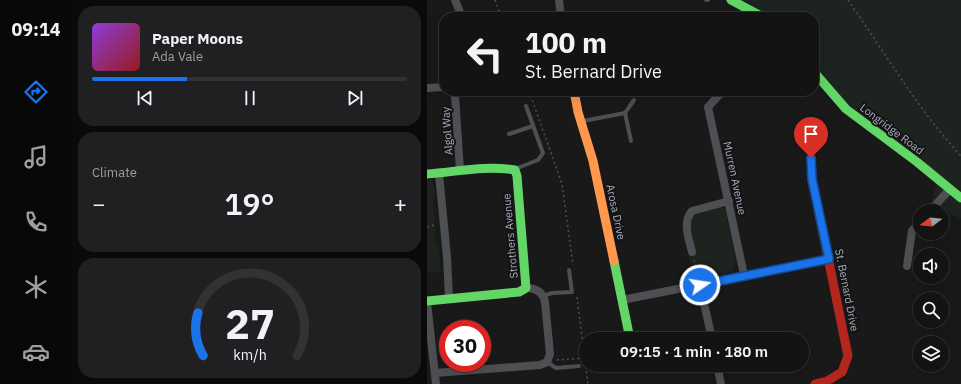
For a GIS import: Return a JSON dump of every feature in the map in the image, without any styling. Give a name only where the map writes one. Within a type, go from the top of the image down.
[{"type":"street","points":[[455,0],[460,12]]},
{"type":"street","points":[[559,0],[560,12]]},
{"type":"street","points":[[731,0],[750,12]]},
{"type":"street","name":"Longridge Road","points":[[819,78],[846,109],[961,198]]},
{"type":"street","points":[[427,88],[439,87]]},
{"type":"street","name":"Algol Way","points":[[455,96],[460,170]]},
{"type":"street","name":"Arosa Drive","points":[[575,96],[580,121],[593,161],[628,332]]},
{"type":"street","name":"Murren Avenue","points":[[718,96],[708,107],[744,276]]},
{"type":"street","name":"St. Bernard Drive","points":[[811,158],[812,179],[848,356],[841,372],[827,381],[815,384]]},
{"type":"street","points":[[427,174],[439,174],[460,170],[507,168],[515,170]]},
{"type":"street","name":"Strothers Avenue","points":[[427,302],[449,298],[519,292],[526,288],[517,176],[515,170]]},
{"type":"street","points":[[439,174],[449,298]]},
{"type":"street","points":[[936,204],[950,189]]},
{"type":"street","points":[[692,252],[686,222],[688,215],[692,211],[729,201]]},
{"type":"street","points":[[907,266],[913,231]]},
{"type":"street","points":[[622,300],[829,259]]},
{"type":"street","points":[[700,285],[710,332]]},
{"type":"street","points":[[435,373],[540,365],[548,360],[550,354],[545,302],[539,291],[533,288],[526,288]]},
{"type":"street","points":[[427,302],[430,346],[436,384]]},
{"type":"street","points":[[718,372],[721,384]]},
{"type":"lane","points":[[580,121],[625,113],[635,100]]},
{"type":"lane","points":[[515,170],[539,160],[543,150],[526,106]]},
{"type":"lane","points":[[625,113],[631,141]]},
{"type":"lane","points":[[509,134],[533,126]]},
{"type":"lane","points":[[543,296],[552,293],[574,295],[571,269]]},
{"type":"lane","points":[[548,360],[556,368],[579,366]]},
{"type":"path","points":[[495,0],[499,12]]},
{"type":"path","points":[[848,0],[873,39],[927,116],[961,156]]},
{"type":"path","points":[[531,96],[562,184],[571,269]]},
{"type":"path","points":[[692,252],[700,285]]},
{"type":"path","points":[[574,295],[580,332]]},
{"type":"path","points":[[548,360],[579,358]]},
{"type":"path","points":[[587,372],[588,384]]},
{"type":"shaded area","points":[[741,0],[961,0],[961,192],[848,104],[819,70],[819,12],[761,12]]},
{"type":"shaded area","points":[[427,180],[432,180],[435,196],[433,199],[436,246],[439,247],[441,271],[427,273]]},
{"type":"shaded area","points":[[936,184],[961,204],[961,219],[949,213],[949,204],[931,203]]},
{"type":"shaded area","points":[[720,207],[725,209],[736,262],[734,269],[729,272],[693,280],[689,254],[696,252],[690,221],[694,213]]},
{"type":"traffic: fast","points":[[731,0],[754,12]]},
{"type":"traffic: fast","points":[[819,78],[846,109],[917,162],[961,198]]},
{"type":"traffic: fast","points":[[427,174],[493,168],[515,170],[517,176],[526,288],[519,292],[427,301]]},
{"type":"traffic: fast","points":[[614,261],[629,332]]},
{"type":"traffic: slow","points":[[575,96],[578,112],[593,161],[614,261]]},
{"type":"traffic: jam","points":[[811,158],[812,179],[848,356],[842,372],[827,381],[815,384]]},
{"type":"route","points":[[700,285],[829,259],[812,179],[811,158]]}]
